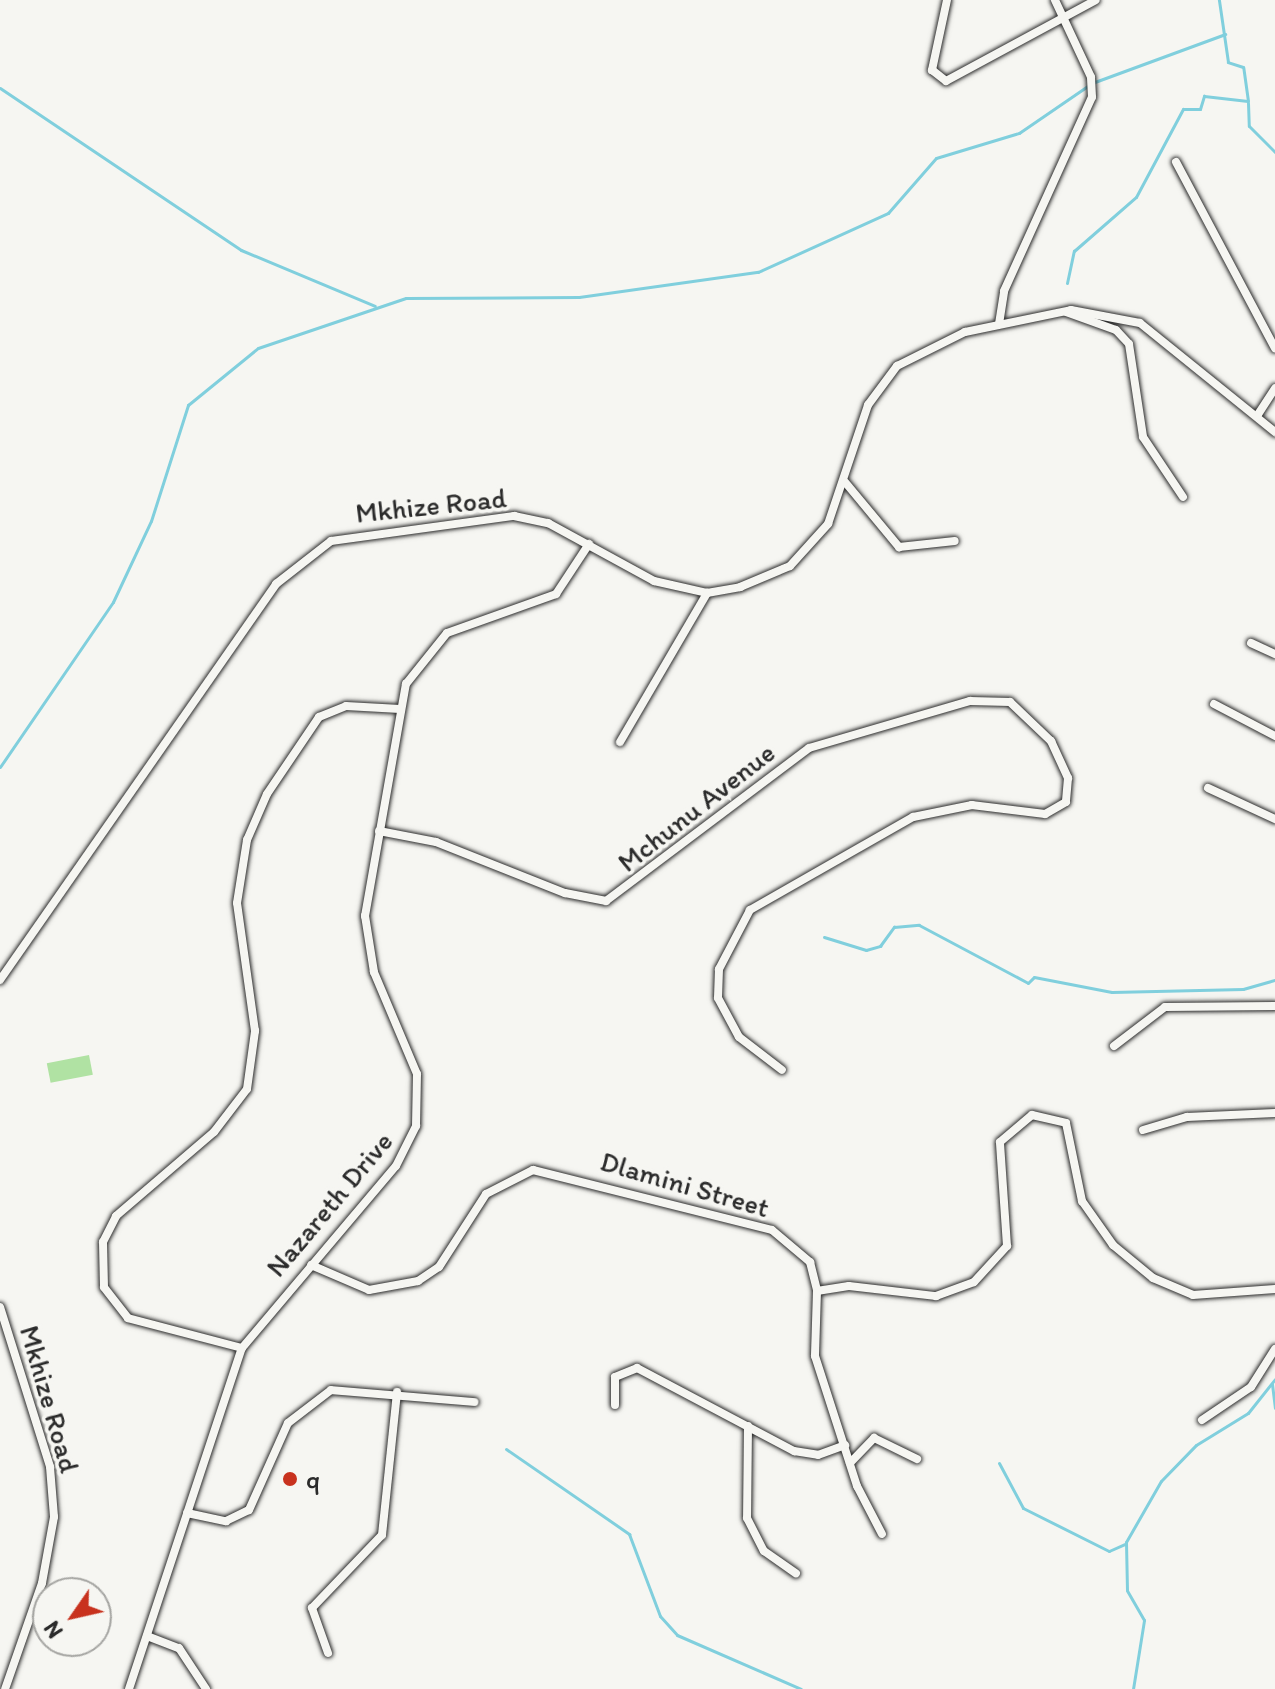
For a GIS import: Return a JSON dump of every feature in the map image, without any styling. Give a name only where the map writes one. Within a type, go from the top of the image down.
[{"type":"street","points":[[947,0],[932,70],[941,80],[1096,0]]},
{"type":"street","points":[[999,324],[1004,291],[1092,97],[1065,18],[1055,0]]},
{"type":"street","points":[[1176,162],[1275,348]]},
{"type":"street","points":[[1199,203],[1209,198]]},
{"type":"street","points":[[620,742],[707,593],[790,566],[828,524],[845,482],[868,405],[897,366],[941,341],[999,324],[1063,311],[1095,309],[1140,323],[1275,432]]},
{"type":"street","points":[[1063,311],[1116,330],[1129,344],[1143,437],[1183,497]]},
{"type":"street","points":[[1257,416],[1275,388]]},
{"type":"street","points":[[845,482],[899,547],[955,541]]},
{"type":"street","name":"Mkhize Road","points":[[0,980],[269,594],[314,549],[362,532],[487,516],[535,519],[589,544],[654,581],[707,593]]},
{"type":"street","name":"Nazareth Drive","points":[[129,1689],[242,1348],[396,1166],[418,1113],[413,1062],[367,936],[379,831],[400,709],[429,648],[462,625],[556,594],[589,544]]},
{"type":"street","points":[[1251,643],[1275,654]]},
{"type":"street","name":"Mchunu Avenue","points":[[379,831],[446,845],[565,893],[606,901],[791,759],[904,720],[982,698],[1010,702],[1051,741],[1068,778],[1066,802],[1045,814],[972,805],[913,817],[750,910],[719,969],[718,998],[739,1037],[782,1070]]},
{"type":"street","points":[[1214,704],[1275,736]]},
{"type":"street","points":[[242,1348],[128,1318],[104,1287],[103,1242],[116,1216],[214,1132],[247,1089],[255,1031],[237,903],[247,840],[267,794],[319,717],[346,706],[400,709]]},
{"type":"street","points":[[1208,788],[1275,819]]},
{"type":"street","points":[[1114,1046],[1165,1007],[1275,1006]]},
{"type":"street","points":[[1143,1130],[1187,1117],[1275,1113]]},
{"type":"street","points":[[817,1291],[849,1286],[936,1296],[974,1282],[1007,1246],[1000,1142],[1032,1115],[1066,1123],[1082,1201],[1113,1245],[1153,1278],[1193,1295],[1275,1289]]},
{"type":"street","name":"Dlamini Street","points":[[311,1265],[369,1290],[418,1281],[439,1267],[475,1205],[496,1184],[547,1170],[772,1230],[805,1254],[817,1291],[815,1356],[850,1463],[882,1534]]},
{"type":"street","name":"Mkhize Road","points":[[0,1307],[50,1467],[54,1517],[42,1583],[5,1689]]},
{"type":"street","points":[[1202,1420],[1251,1387],[1275,1349]]},
{"type":"street","points":[[615,1405],[615,1377],[637,1368],[808,1455],[845,1445]]},
{"type":"street","points":[[187,1513],[226,1521],[249,1510],[288,1423],[315,1397],[347,1388],[475,1402]]},
{"type":"street","points":[[328,1653],[314,1603],[371,1552],[386,1525],[397,1392]]},
{"type":"street","points":[[748,1426],[747,1518],[764,1551],[796,1573]]},
{"type":"street","points":[[850,1463],[874,1438],[917,1459]]},
{"type":"street","points":[[147,1636],[179,1648],[206,1689]]},
{"type":"green space","points":[[89,1055],[93,1075],[51,1083],[47,1063]]},
{"type":"waterway","points":[[1067,283],[1074,251],[1136,197],[1183,109],[1200,109],[1204,96],[1248,101],[1243,67],[1228,62],[1219,0]]},
{"type":"waterway","points":[[0,767],[113,602],[151,521],[188,405],[258,348],[406,298],[579,297],[758,272],[888,213],[936,158],[1019,133],[1092,83],[1225,34]]},
{"type":"waterway","points":[[0,88],[241,250],[375,306]]},
{"type":"waterway","points":[[1248,103],[1249,126],[1275,152]]},
{"type":"waterway","points":[[824,937],[866,950],[880,946],[894,927],[919,925],[1028,983],[1034,977],[1112,992],[1243,989],[1275,980]]},
{"type":"waterway","points":[[1133,1689],[1144,1620],[1127,1590],[1126,1542],[1161,1481],[1196,1445],[1248,1413],[1275,1379]]},
{"type":"waterway","points":[[1272,1384],[1275,1408]]},
{"type":"waterway","points":[[506,1449],[629,1534],[660,1616],[677,1635],[801,1689]]},
{"type":"waterway","points":[[999,1463],[1023,1508],[1109,1551],[1125,1544]]},
{"type":"place","name":"q","points":[[290,1479]]}]
